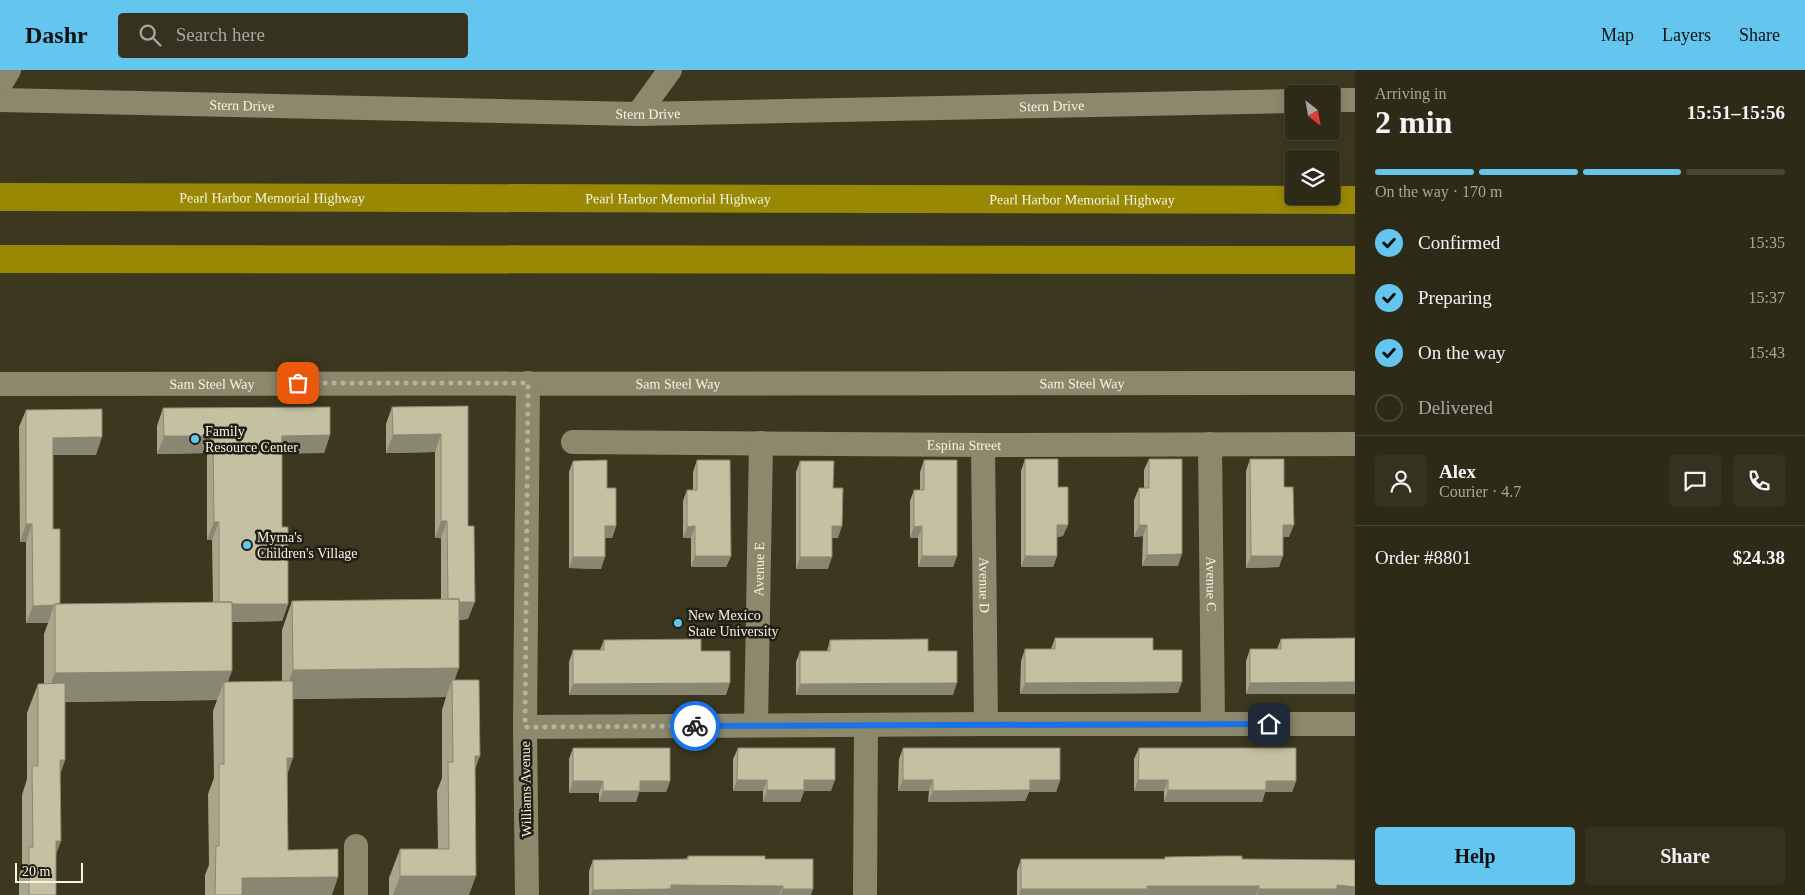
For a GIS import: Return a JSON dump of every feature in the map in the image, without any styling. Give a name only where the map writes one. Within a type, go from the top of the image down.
[{"type":"highway","name":"Pearl Harbor Memorial Highway","points":[[0,197],[1355,200]]},
{"type":"highway","points":[[0,259],[1355,260]]},
{"type":"street","points":[[0,85],[10,70]]},
{"type":"street","points":[[638,114],[670,70]]},
{"type":"street","name":"Stern Drive","points":[[0,100],[638,114],[1285,101]]},
{"type":"street","points":[[1340,100],[1355,100]]},
{"type":"street","name":"Williams Avenue","points":[[527,895],[525,727],[528,383]]},
{"type":"street","name":"Sam Steel Way","points":[[0,384],[1355,383]]},
{"type":"street","name":"Espina Street","points":[[573,442],[983,445],[1355,444]]},
{"type":"street","name":"Avenue E","points":[[756,725],[761,443]]},
{"type":"street","name":"Avenue C","points":[[1210,444],[1213,724]]},
{"type":"street","name":"Avenue D","points":[[983,445],[986,724]]},
{"type":"street","points":[[525,727],[1355,724]]},
{"type":"street","points":[[865,895],[866,726]]},
{"type":"street","points":[[356,846],[356,895]]},
{"type":"building","points":[[468,406],[468,526],[474,526],[475,602],[459,602],[459,599],[448,599],[447,521],[441,521],[441,434],[393,435],[392,407]]},
{"type":"building","points":[[330,407],[330,435],[282,436],[282,527],[288,527],[288,604],[232,604],[232,602],[219,602],[219,522],[214,522],[213,436],[164,436],[163,408]]},
{"type":"building","points":[[102,409],[102,437],[53,438],[53,529],[60,529],[60,604],[33,606],[32,524],[26,524],[26,410]]},
{"type":"building","points":[[1025,459],[1058,459],[1058,487],[1068,487],[1068,525],[1057,525],[1057,556],[1025,556]]},
{"type":"building","points":[[1149,459],[1182,459],[1182,554],[1147,555],[1147,525],[1139,525],[1139,488],[1149,488]]},
{"type":"building","points":[[1250,459],[1284,459],[1284,487],[1293,487],[1294,525],[1283,525],[1283,556],[1251,556]]},
{"type":"building","points":[[607,460],[607,488],[616,488],[616,526],[605,526],[605,557],[573,557],[573,461]]},
{"type":"building","points":[[697,460],[730,460],[731,556],[695,556],[695,526],[687,527],[687,490],[697,490]]},
{"type":"building","points":[[924,460],[957,460],[957,556],[922,556],[922,526],[914,527],[914,490],[924,490]]},
{"type":"building","points":[[800,461],[834,461],[833,488],[843,488],[842,526],[832,526],[832,557],[800,557]]},
{"type":"building","points":[[459,599],[459,668],[293,670],[292,601]]},
{"type":"building","points":[[232,602],[232,671],[55,673],[55,604]]},
{"type":"building","points":[[1055,638],[1153,638],[1153,650],[1182,650],[1182,682],[1025,683],[1025,649],[1055,649]]},
{"type":"building","points":[[1355,638],[1355,682],[1250,683],[1250,649],[1281,649],[1281,639]]},
{"type":"building","points":[[701,639],[701,651],[730,651],[730,683],[573,684],[573,650],[604,650],[604,640]]},
{"type":"building","points":[[928,639],[928,651],[957,651],[957,683],[800,684],[800,651],[830,651],[830,640]]},
{"type":"building","points":[[452,680],[479,680],[480,756],[475,756],[476,876],[400,876],[400,849],[449,849],[448,762],[453,762]]},
{"type":"building","points":[[293,681],[293,758],[287,758],[288,850],[338,849],[338,877],[242,878],[242,895],[215,895],[216,846],[219,846],[219,764],[224,764],[224,682]]},
{"type":"building","points":[[65,683],[65,760],[60,760],[61,841],[56,841],[56,895],[29,895],[29,847],[33,847],[32,766],[38,766],[38,684]]},
{"type":"building","points":[[573,748],[670,748],[670,781],[640,781],[640,791],[603,791],[603,781],[573,781]]},
{"type":"building","points":[[738,748],[835,748],[835,780],[804,780],[804,790],[767,790],[767,780],[737,780]]},
{"type":"building","points":[[903,748],[1060,748],[1060,780],[1030,780],[1030,790],[933,791],[933,780],[903,780]]},
{"type":"building","points":[[1139,748],[1296,748],[1296,781],[1266,781],[1266,790],[1168,790],[1168,780],[1138,780]]},
{"type":"building","points":[[688,856],[765,856],[765,859],[813,859],[813,889],[783,889],[783,886],[671,885],[671,889],[593,890],[593,860],[688,859]]},
{"type":"building","points":[[1242,856],[1242,859],[1355,860],[1355,887],[1337,885],[1337,889],[1259,889],[1259,886],[1147,886],[1147,889],[1021,889],[1021,859],[1165,859],[1165,857]]},
{"type":"way so far","points":[[298,383],[528,383],[526,431],[525,727],[695,726]]},
{"type":"place","name":"Family Resource Center","points":[[195,439]]},
{"type":"place","name":"Myrna's Children's Village","points":[[247,545]]},
{"type":"place","name":"New Mexico State University","points":[[678,623]]},
{"type":"route","points":[[695,726],[1269,724]]}]
